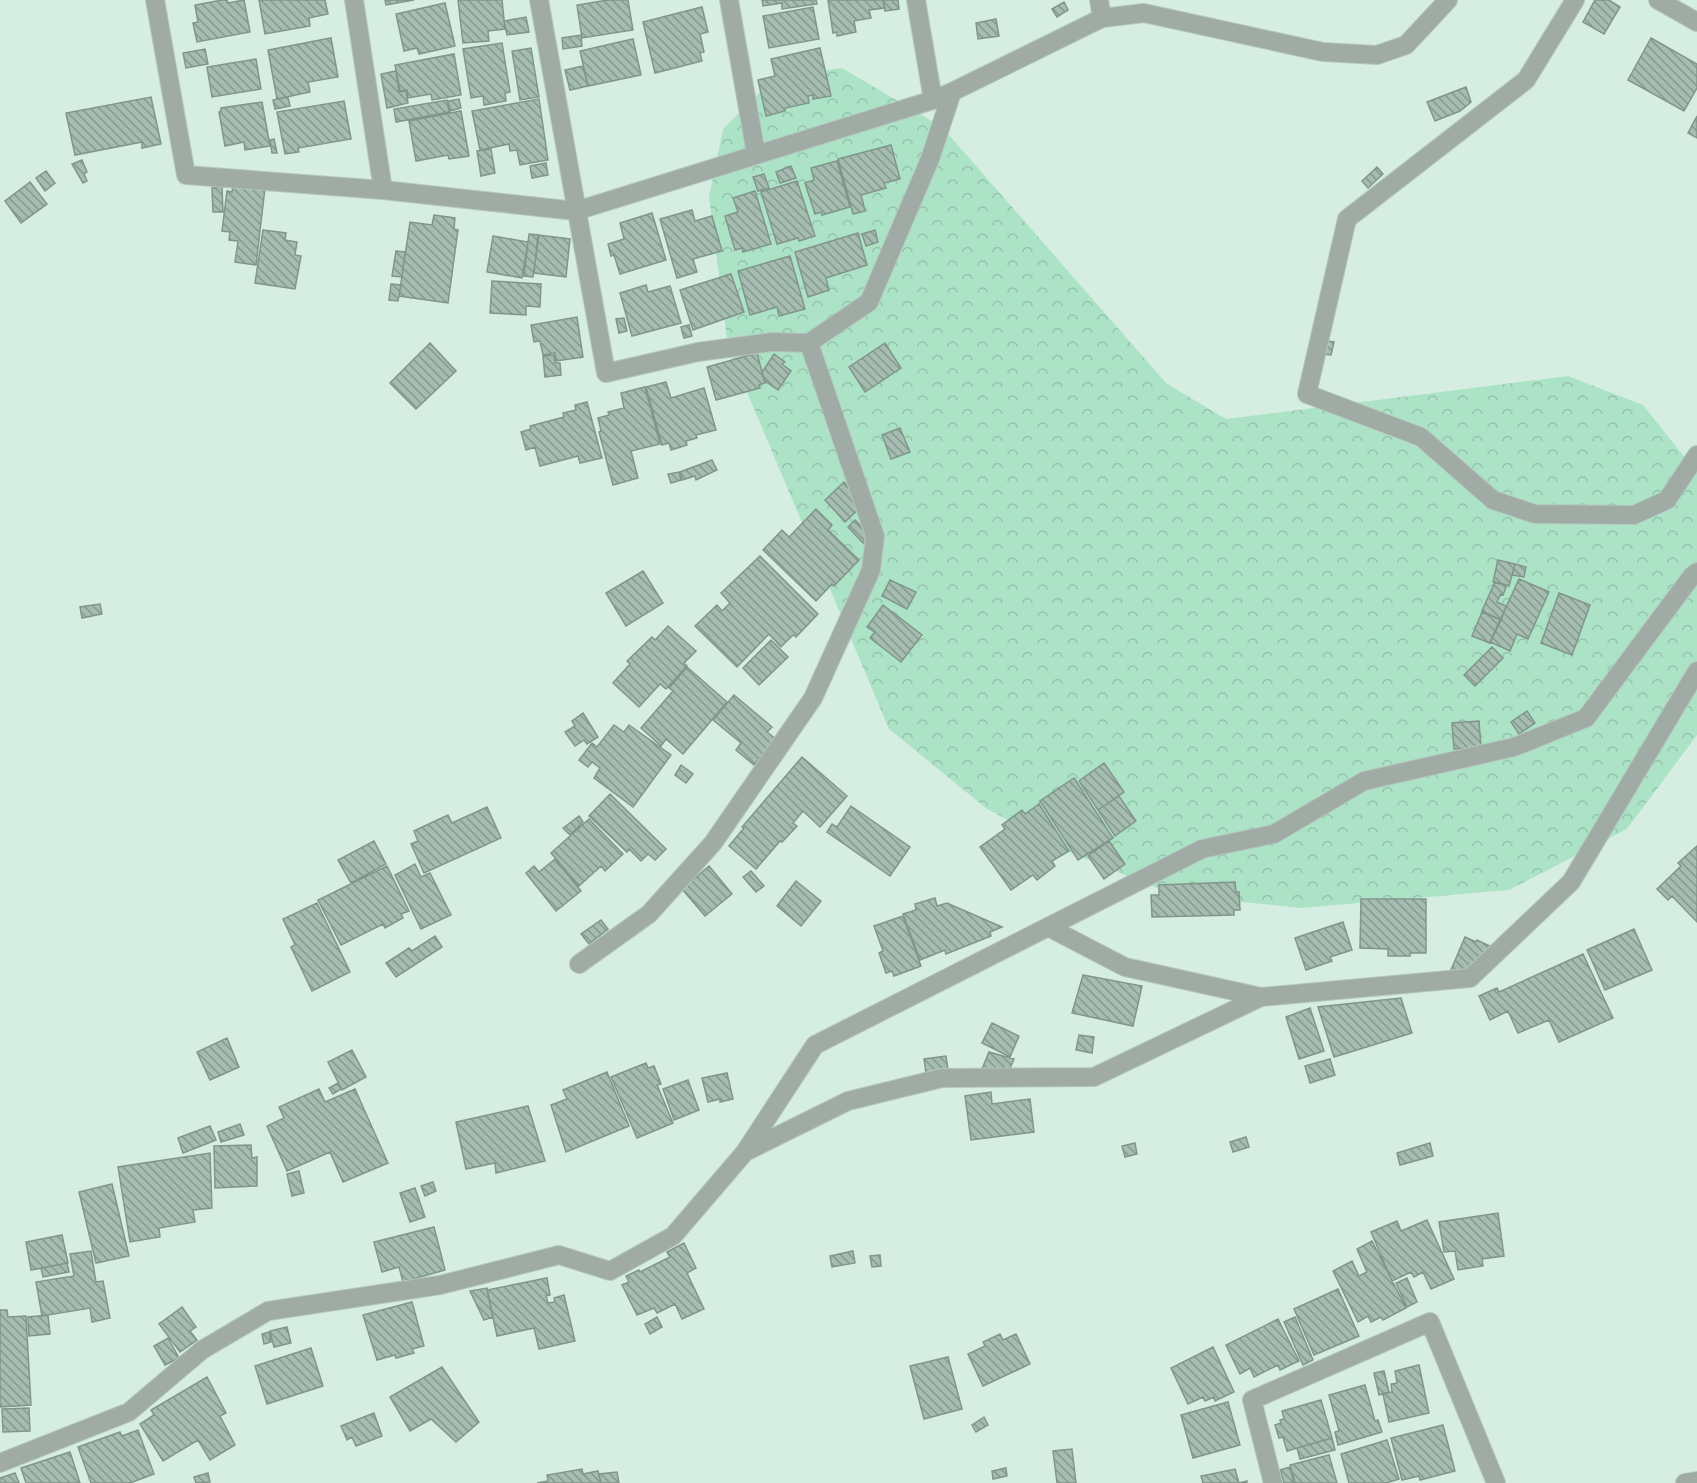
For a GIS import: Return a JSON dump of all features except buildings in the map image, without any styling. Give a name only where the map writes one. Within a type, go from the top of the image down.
[{"type":"street","points":[[155,0],[186,175],[383,190],[576,211],[933,100],[1102,18],[1144,13],[1323,52],[1377,55],[1406,45],[1448,0]]},
{"type":"street","points":[[354,0],[383,190]]},
{"type":"street","points":[[539,0],[606,373],[698,352],[772,342],[810,343],[869,302],[930,159],[952,92]]},
{"type":"street","points":[[729,0],[756,154]]},
{"type":"street","points":[[916,0],[933,100]]},
{"type":"street","points":[[1099,0],[1102,18]]},
{"type":"street","points":[[1575,0],[1526,80],[1347,219],[1307,394],[1421,437],[1493,500],[1535,514],[1634,515],[1667,500],[1697,455]]},
{"type":"street","points":[[1658,0],[1697,22]]},
{"type":"street","points":[[579,964],[649,914],[713,843],[813,698],[871,570],[875,536],[810,343]]},
{"type":"street","points":[[0,1463],[129,1412],[202,1350],[268,1311],[440,1285],[559,1255],[610,1270],[673,1236],[745,1152],[815,1045],[1202,849],[1274,834],[1364,781],[1514,747],[1586,718],[1697,572]]},
{"type":"street","points":[[1048,927],[1125,968],[1262,997],[1470,978],[1571,882],[1697,671]]},
{"type":"street","points":[[745,1152],[848,1101],[942,1078],[1094,1077],[1262,997]]},
{"type":"street","points":[[1272,1483],[1252,1400],[1430,1322],[1496,1483]]},
{"type":"street","points":[[1685,1483],[1697,1481]]},
{"type":"green space","points":[[842,68],[942,127],[1166,383],[1226,419],[1568,376],[1643,405],[1697,473],[1697,735],[1627,829],[1509,890],[1301,908],[1174,895],[1069,852],[987,809],[889,729],[728,347],[709,197],[723,129],[775,77]]}]
